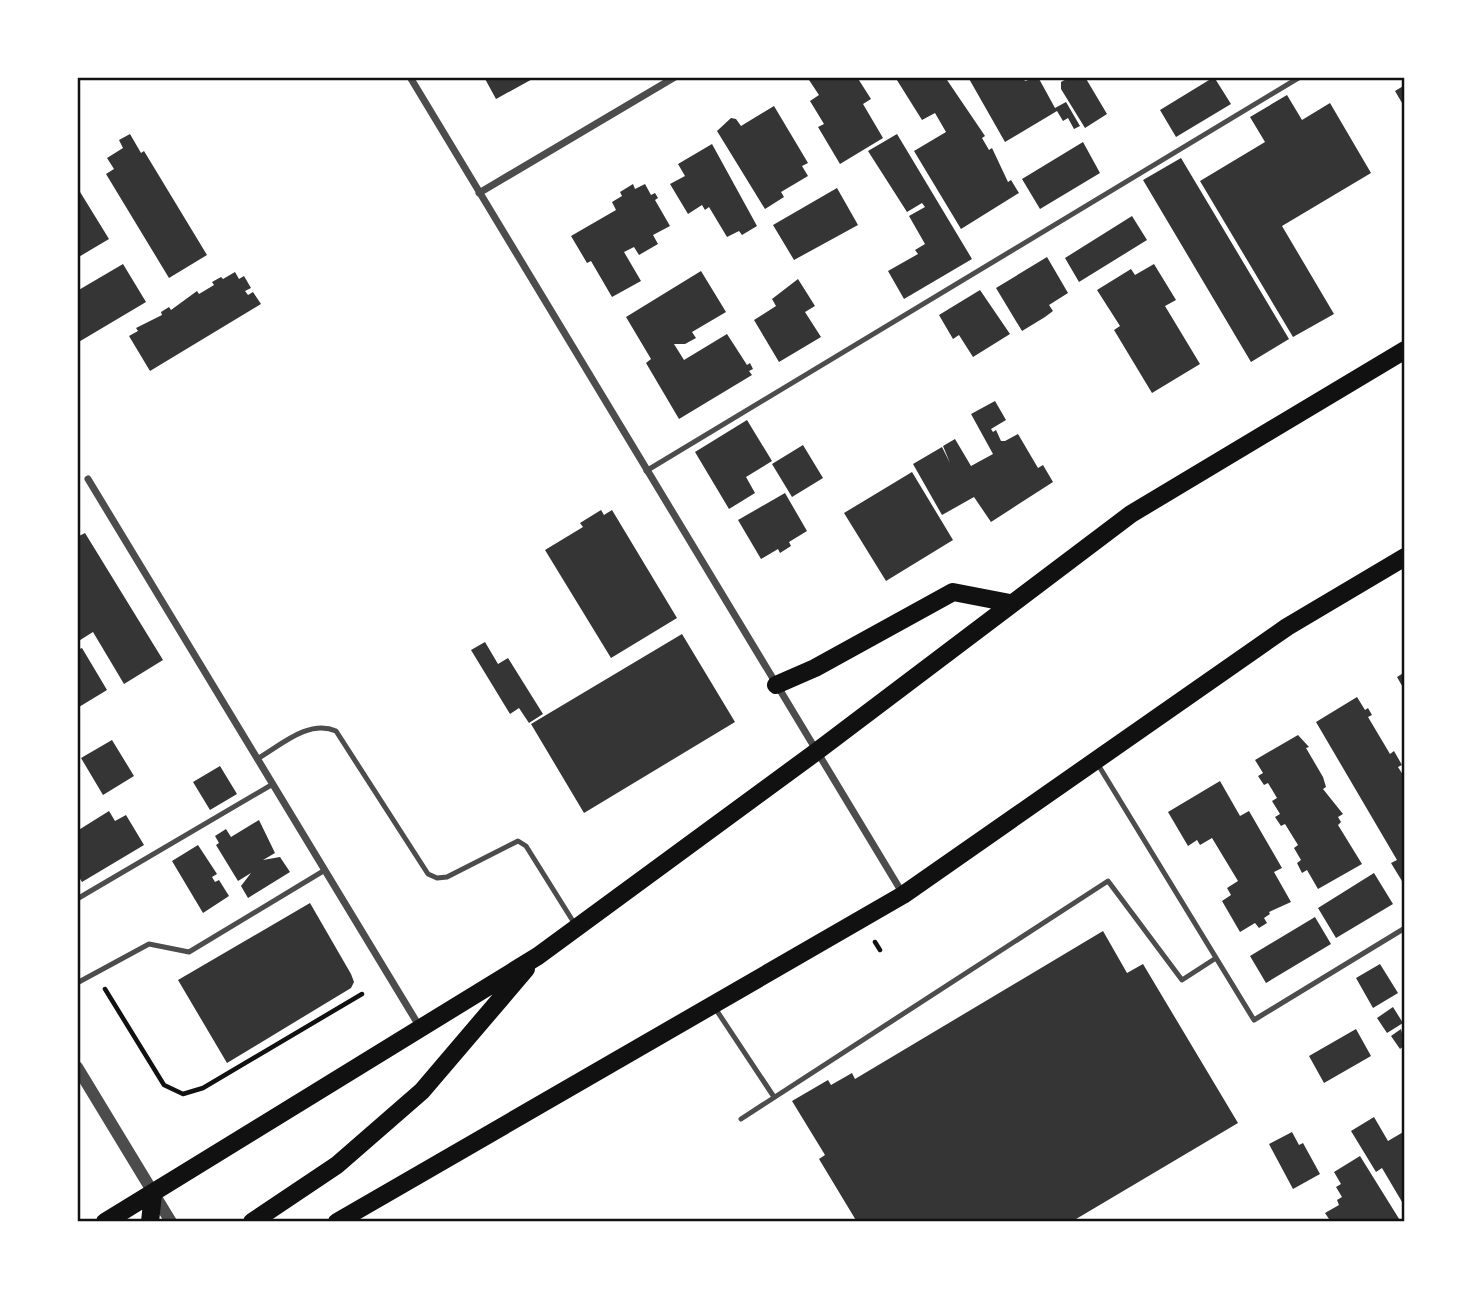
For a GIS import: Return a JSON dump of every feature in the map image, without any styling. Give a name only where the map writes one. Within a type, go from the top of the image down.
[{"type":"main road","points":[[105,1222],[538,956],[816,752],[1131,514],[1405,350]]},
{"type":"main road","points":[[337,1222],[903,895],[1287,627],[1405,557]]},
{"type":"main road","points":[[776,685],[815,668],[953,592],[1010,603]]},
{"type":"main road","points":[[252,1222],[337,1165],[422,1091],[538,956]]},
{"type":"main road","points":[[150,1222],[153,1194]]},
{"type":"street","points":[[410,77],[903,895]]},
{"type":"street","points":[[479,193],[675,77]]},
{"type":"street","points":[[88,479],[421,1029]]},
{"type":"street","points":[[77,1068],[171,1222]]},
{"type":"lane","points":[[646,471],[1300,77]]},
{"type":"lane","points":[[257,759],[313,728],[324,726],[336,731],[428,874],[437,878],[447,877],[518,841],[526,846],[576,926]]},
{"type":"lane","points":[[1096,760],[1254,1020],[1405,928]]},
{"type":"lane","points":[[77,899],[273,784]]},
{"type":"lane","points":[[77,983],[149,944],[189,952],[325,870]]},
{"type":"lane","points":[[741,1119],[1108,881],[1182,980],[1216,958]]},
{"type":"lane","points":[[713,1005],[774,1097]]},
{"type":"path","points":[[875,941],[880,950]]},
{"type":"path","points":[[101,982],[164,1085],[183,1094],[203,1088],[362,994]]},
{"type":"building","points":[[484,77],[536,77],[496,99]]},
{"type":"building","points":[[814,77],[857,77],[871,99],[863,104],[883,138],[840,164],[818,127],[824,124],[810,101],[819,95],[809,80]]},
{"type":"building","points":[[895,77],[945,77],[985,136],[982,138],[989,150],[992,148],[1008,182],[1011,180],[1019,193],[961,229],[914,151],[946,132],[935,113],[922,120]]},
{"type":"building","points":[[968,77],[1023,77],[1025,81],[1038,77],[1055,108],[1066,102],[1080,126],[1074,129],[1068,118],[1063,121],[1057,111],[1005,142]]},
{"type":"building","points":[[1070,77],[1085,77],[1107,114],[1085,128],[1061,89],[1061,82]]},
{"type":"building","points":[[1214,77],[1231,104],[1176,137],[1160,110]]},
{"type":"building","points":[[1405,85],[1405,108],[1395,91]]},
{"type":"building","points":[[1287,95],[1302,120],[1330,103],[1371,173],[1282,226],[1334,314],[1293,337],[1200,181],[1265,142],[1250,117]]},
{"type":"building","points":[[774,106],[808,163],[802,166],[808,176],[781,192],[784,197],[765,209],[717,131],[731,118],[736,119],[741,126]]},
{"type":"building","points":[[130,134],[141,153],[144,151],[207,255],[169,278],[106,174],[114,169],[107,158],[123,148],[119,140]]},
{"type":"building","points":[[897,134],[972,259],[904,299],[888,271],[918,254],[915,250],[925,244],[909,216],[925,207],[922,203],[907,212],[868,151]]},
{"type":"building","points":[[1083,142],[1100,173],[1040,209],[1022,179]]},
{"type":"building","points":[[712,144],[757,226],[742,235],[739,231],[727,237],[709,207],[705,210],[702,205],[688,214],[670,184],[685,176],[678,164]]},
{"type":"building","points":[[1181,158],[1289,339],[1251,362],[1143,180]]},
{"type":"building","points":[[633,184],[635,189],[645,184],[651,195],[655,193],[658,198],[655,200],[670,226],[653,235],[658,244],[639,255],[634,247],[624,252],[641,281],[612,297],[591,261],[587,263],[571,236],[616,210],[612,202],[622,196],[620,192]]},
{"type":"building","points":[[77,187],[109,239],[77,258]]},
{"type":"building","points":[[837,188],[858,225],[794,260],[773,225]]},
{"type":"building","points":[[1132,216],[1147,240],[1079,282],[1065,258]]},
{"type":"building","points":[[1047,257],[1068,293],[1049,305],[1053,311],[1022,331],[996,288]]},
{"type":"building","points":[[123,264],[146,302],[77,343],[77,291]]},
{"type":"building","points":[[1154,264],[1176,300],[1165,306],[1200,364],[1152,393],[1114,330],[1120,326],[1097,290],[1131,269],[1135,275]]},
{"type":"building","points":[[701,271],[726,312],[692,332],[696,338],[685,344],[674,344],[684,360],[727,334],[747,365],[750,363],[753,369],[749,371],[752,375],[679,419],[646,363],[651,359],[626,317]]},
{"type":"building","points":[[235,272],[239,279],[244,276],[251,288],[245,291],[248,295],[253,292],[261,304],[150,371],[129,336],[138,331],[136,328],[162,315],[161,312],[169,307],[171,310],[197,291],[199,294],[214,285],[212,282]]},
{"type":"building","points":[[798,279],[815,306],[805,312],[821,337],[779,362],[754,320],[776,306],[772,299]]},
{"type":"building","points":[[980,290],[1010,334],[973,357],[959,335],[953,339],[939,315]]},
{"type":"building","points":[[995,401],[1006,420],[991,429],[993,432],[996,430],[1001,441],[1018,434],[1038,468],[1043,465],[1053,482],[991,522],[974,497],[942,515],[913,464],[942,447],[950,463],[943,446],[955,439],[971,466],[993,454],[971,414]]},
{"type":"building","points":[[747,420],[772,461],[746,477],[755,493],[729,509],[695,452]]},
{"type":"building","points":[[803,445],[823,478],[792,497],[772,464]]},
{"type":"building","points":[[912,472],[953,540],[886,581],[844,513]]},
{"type":"building","points":[[785,493],[807,531],[789,542],[791,546],[780,553],[778,549],[761,559],[738,520]]},
{"type":"building","points":[[601,510],[604,515],[612,510],[677,618],[611,658],[545,550],[583,527],[580,523]]},
{"type":"building","points":[[85,533],[163,660],[124,684],[93,632],[77,642],[77,537]]},
{"type":"building","points":[[682,634],[735,722],[584,813],[531,724]]},
{"type":"building","points":[[485,642],[498,664],[508,658],[543,714],[529,723],[519,708],[510,714],[471,650]]},
{"type":"building","points":[[82,648],[107,690],[79,707],[77,650]]},
{"type":"building","points":[[1405,672],[1405,691],[1397,677]]},
{"type":"building","points":[[1357,697],[1365,710],[1368,708],[1372,715],[1368,717],[1390,754],[1394,751],[1402,765],[1398,767],[1405,778],[1405,886],[1391,863],[1397,860],[1316,722]]},
{"type":"building","points":[[1298,735],[1309,747],[1306,748],[1323,777],[1326,787],[1323,789],[1343,814],[1338,817],[1341,822],[1338,825],[1362,864],[1318,889],[1307,870],[1302,873],[1297,863],[1301,860],[1294,848],[1298,845],[1285,824],[1281,826],[1275,817],[1280,814],[1272,801],[1277,798],[1268,783],[1264,785],[1258,776],[1263,773],[1255,760]]},
{"type":"building","points":[[112,740],[134,776],[103,795],[81,758]]},
{"type":"building","points":[[220,766],[237,794],[210,810],[193,782]]},
{"type":"building","points":[[1220,781],[1240,816],[1249,811],[1282,868],[1274,872],[1291,902],[1269,912],[1264,918],[1267,923],[1259,928],[1255,923],[1240,932],[1222,901],[1231,895],[1227,888],[1238,881],[1212,838],[1200,845],[1197,840],[1188,846],[1168,812]]},
{"type":"building","points":[[109,811],[115,821],[126,815],[144,845],[82,882],[77,874],[77,831]]},
{"type":"building","points":[[259,820],[275,853],[263,860],[280,857],[290,872],[248,898],[241,886],[251,873],[238,881],[216,845],[219,843],[215,836],[226,829],[231,837]]},
{"type":"building","points":[[198,845],[217,874],[212,877],[215,882],[219,880],[229,896],[203,913],[172,861]]},
{"type":"building","points":[[1374,873],[1393,904],[1336,938],[1318,908]]},
{"type":"building","points":[[310,903],[351,974],[354,982],[351,988],[227,1063],[178,980]]},
{"type":"building","points":[[1315,917],[1331,944],[1266,983],[1250,956]]},
{"type":"building","points":[[1103,931],[1127,973],[1143,964],[1238,1123],[1071,1222],[857,1222],[819,1159],[825,1155],[792,1101],[828,1080],[831,1085],[852,1073],[855,1079]]},
{"type":"building","points":[[1380,964],[1398,993],[1373,1008],[1356,978]]},
{"type":"building","points":[[1393,1007],[1403,1023],[1387,1033],[1377,1018]]},
{"type":"building","points":[[1356,1029],[1371,1056],[1324,1083],[1309,1056]]},
{"type":"building","points":[[1401,1029],[1405,1045],[1400,1049],[1391,1036]]},
{"type":"building","points":[[1374,1117],[1388,1141],[1405,1131],[1405,1207],[1382,1168],[1376,1172],[1351,1131]]},
{"type":"building","points":[[1292,1132],[1299,1145],[1303,1143],[1320,1174],[1293,1189],[1269,1144]]},
{"type":"building","points":[[1360,1156],[1401,1222],[1331,1222],[1325,1213],[1339,1205],[1337,1200],[1342,1197],[1336,1187],[1341,1184],[1334,1172]]}]
